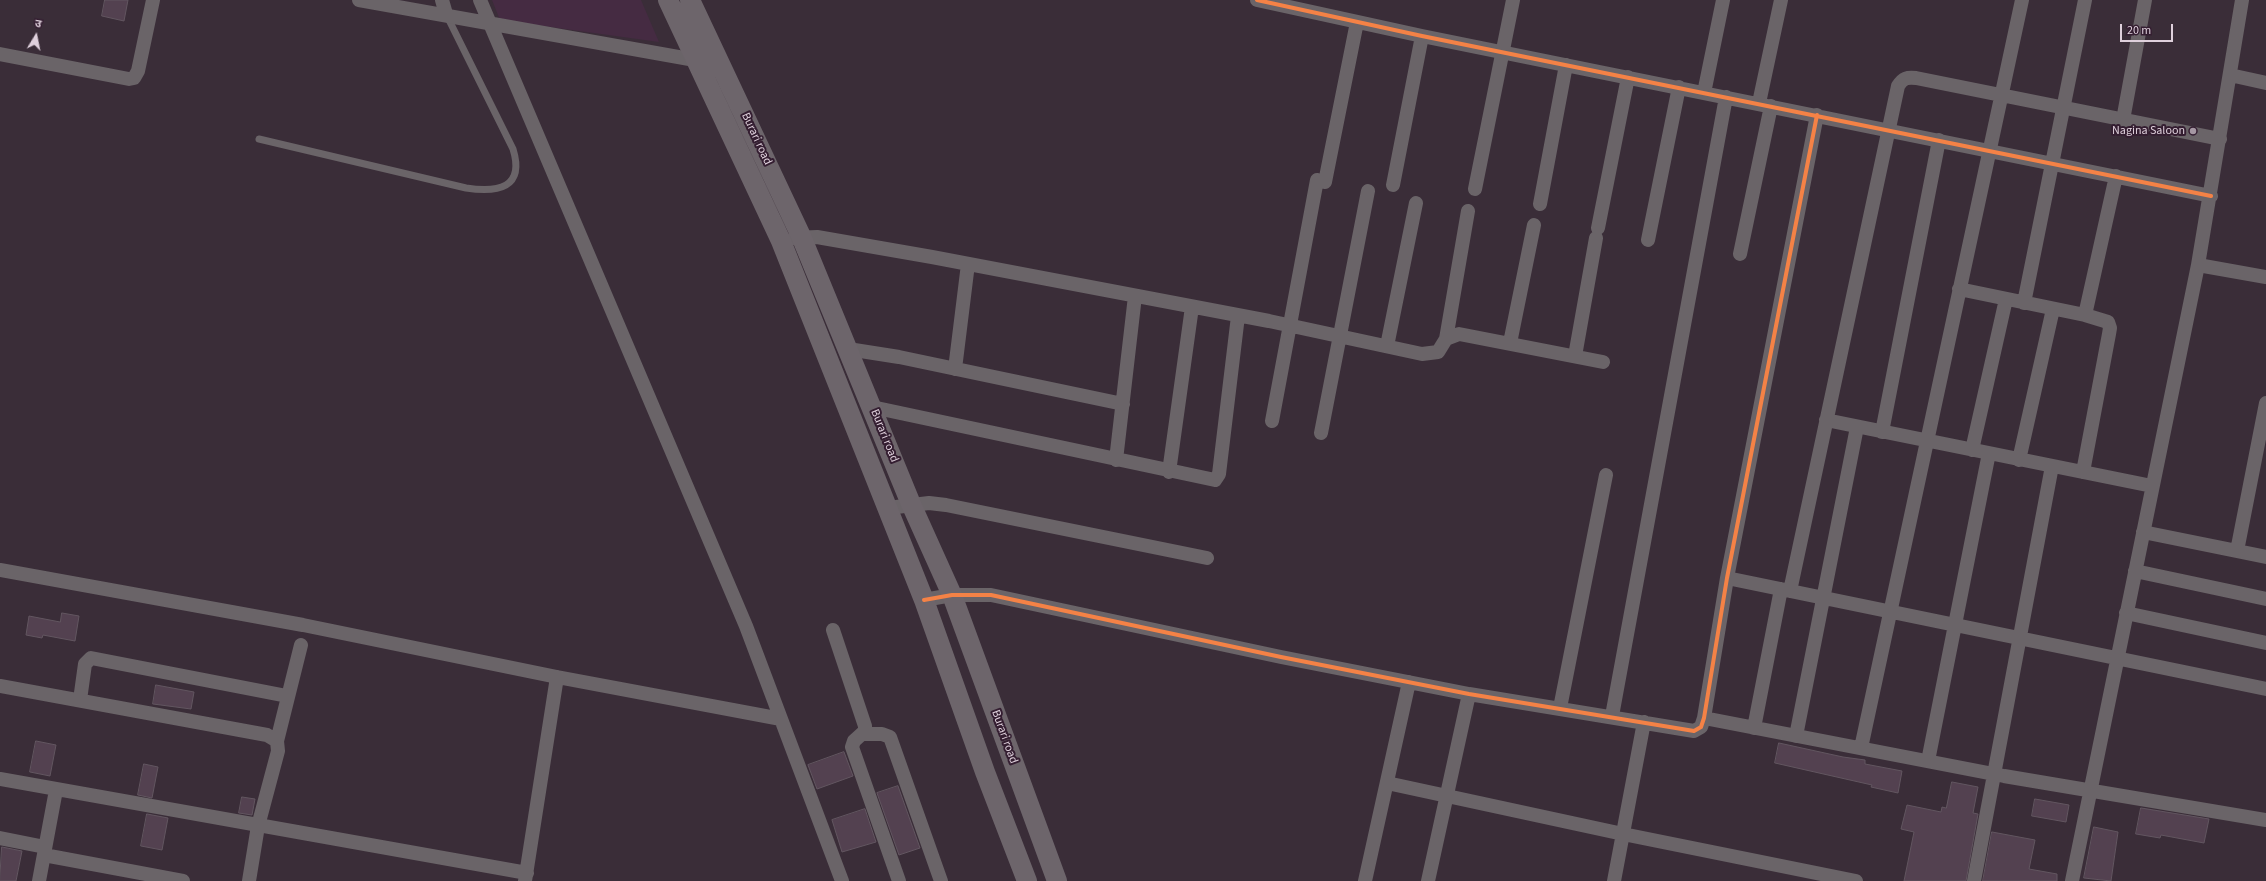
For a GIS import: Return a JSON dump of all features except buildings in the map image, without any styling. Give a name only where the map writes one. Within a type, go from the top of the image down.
[{"type":"main road","name":"Burari road","points":[[668,0],[781,241],[924,600],[985,772],[1028,881]]},
{"type":"main road","name":"Burari road","points":[[690,0],[801,236],[911,504],[952,595],[1057,881]]},
{"type":"street","points":[[0,54],[130,79],[134,78],[138,70],[153,0]]},
{"type":"street","points":[[360,0],[451,15],[695,60],[715,52]]},
{"type":"street","points":[[442,0],[451,15]]},
{"type":"street","points":[[480,0],[482,21],[613,310],[743,619],[842,881]]},
{"type":"street","points":[[1258,0],[1422,36],[2211,196]]},
{"type":"street","points":[[1475,189],[1514,0]]},
{"type":"street","points":[[1704,93],[1723,0]]},
{"type":"street","points":[[1740,254],[1781,0]]},
{"type":"street","points":[[1861,748],[1926,440],[2022,0]]},
{"type":"street","points":[[2024,303],[2085,0]]},
{"type":"street","points":[[2123,120],[2145,0]]},
{"type":"street","points":[[2072,881],[2089,790],[2198,265],[2211,196],[2242,0]]},
{"type":"street","points":[[1272,421],[1317,180],[1324,182],[1357,22]]},
{"type":"street","points":[[1393,185],[1422,36]]},
{"type":"street","points":[[1540,204],[1566,65]]},
{"type":"street","points":[[2230,75],[2266,83]]},
{"type":"street","points":[[1575,356],[1597,233],[1628,77]]},
{"type":"street","points":[[1754,728],[1785,590],[1826,420],[1898,86],[1902,79],[1910,77],[2220,139]]},
{"type":"street","points":[[1648,240],[1679,87]]},
{"type":"street","points":[[1612,716],[1726,97]]},
{"type":"street","points":[[924,600],[952,595],[991,595],[1281,657],[1469,694],[1612,716],[1694,731],[1701,727],[1704,718],[1727,578],[1817,115]]},
{"type":"street","points":[[1882,432],[1939,140]]},
{"type":"street","points":[[2085,315],[2116,176]]},
{"type":"street","points":[[1321,433],[1368,191]]},
{"type":"street","points":[[1387,346],[1416,203]]},
{"type":"street","points":[[781,241],[801,236],[831,239],[1135,296],[1431,354],[1438,352],[1446,338],[1468,211]]},
{"type":"street","points":[[1510,344],[1534,225]]},
{"type":"street","points":[[955,369],[968,264]]},
{"type":"street","points":[[2198,265],[2266,277]]},
{"type":"street","points":[[1959,289],[2085,315],[2108,322],[2110,328],[2084,472]]},
{"type":"street","points":[[1116,460],[1135,296]]},
{"type":"street","points":[[1972,450],[2006,299]]},
{"type":"street","points":[[1169,472],[1192,307]]},
{"type":"street","points":[[2019,460],[2053,309]]},
{"type":"street","points":[[872,407],[1169,472],[1207,480],[1215,480],[1219,474],[1238,316]]},
{"type":"street","points":[[1446,338],[1459,334],[1603,362]]},
{"type":"street","points":[[848,349],[955,369],[1123,404]]},
{"type":"street","points":[[2237,551],[2266,403]]},
{"type":"street","points":[[1826,420],[2152,486]]},
{"type":"street","points":[[1796,736],[1857,427]]},
{"type":"street","points":[[1928,761],[1989,453]]},
{"type":"street","points":[[1974,881],[2052,466]]},
{"type":"street","points":[[1560,708],[1606,475]]},
{"type":"street","points":[[888,508],[929,503],[946,505],[1207,558]]},
{"type":"street","points":[[2143,532],[2266,557]]},
{"type":"street","points":[[0,570],[303,625],[557,677],[781,719]]},
{"type":"street","points":[[2135,571],[2266,599]]},
{"type":"street","points":[[1727,578],[2266,689]]},
{"type":"street","points":[[2126,613],[2266,643]]},
{"type":"street","points":[[833,630],[864,723],[865,731],[854,741],[852,747],[899,881]]},
{"type":"street","points":[[249,881],[258,826],[278,751],[277,741],[287,696],[301,645]]},
{"type":"street","points":[[80,700],[85,664],[91,658],[287,696]]},
{"type":"street","points":[[0,779],[526,877],[557,677]]},
{"type":"street","points":[[1365,881],[1409,682]]},
{"type":"street","points":[[0,686],[267,735],[277,741]]},
{"type":"street","points":[[1428,881],[1469,694]]},
{"type":"street","points":[[1704,718],[1995,774],[2266,820]]},
{"type":"street","points":[[1614,881],[1644,722]]},
{"type":"street","points":[[862,734],[882,734],[890,737],[941,881]]},
{"type":"street","points":[[1387,783],[1622,834],[1802,876],[1856,881]]},
{"type":"street","points":[[39,881],[56,790]]},
{"type":"street","points":[[0,838],[45,851],[183,881]]},
{"type":"lane","points":[[259,139],[466,188],[496,190],[506,186],[514,179],[517,168],[512,149],[451,15]]},
{"type":"shaded area","points":[[492,0],[641,0],[659,42],[500,20]]},
{"type":"cycle path","points":[[1257,0],[1422,36],[2211,196]]},
{"type":"cycle path","points":[[924,600],[952,595],[991,595],[1281,657],[1469,694],[1694,731],[1701,727],[1704,718],[1727,578],[1817,115]]},
{"type":"place","name":"Nagina Saloon","points":[[2193,131]]}]
